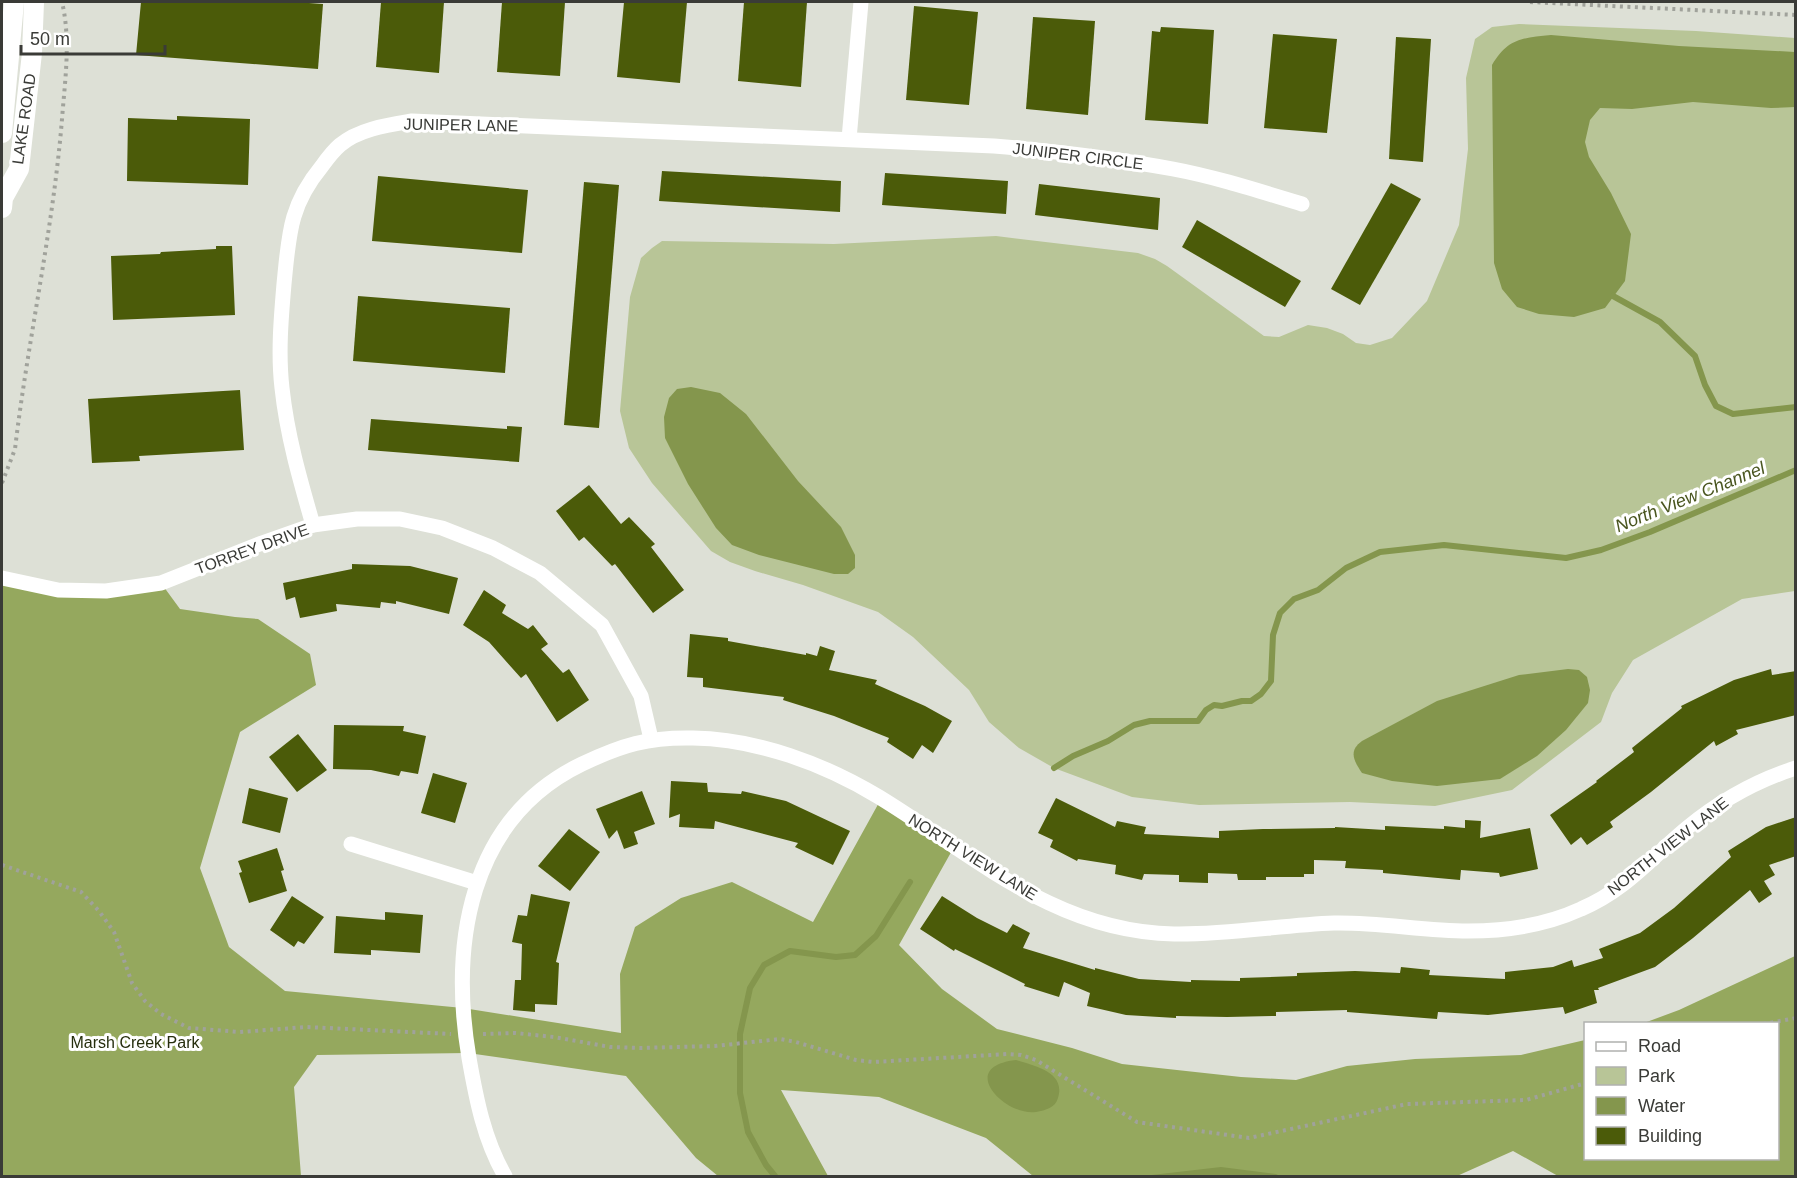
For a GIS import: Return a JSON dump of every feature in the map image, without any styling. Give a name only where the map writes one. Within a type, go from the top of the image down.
[{"type":"street","name":"LAKE ROAD","points":[[2,132],[14,2]]},
{"type":"street","name":"LAKE ROAD","points":[[2,199],[19,169],[31,62],[34,2]]},
{"type":"street","points":[[849,140],[861,2]]},
{"type":"street","name":"JUNIPER LANE","points":[[313,525],[296,468],[285,415],[281,386],[281,327],[289,232],[293,214],[309,181],[339,146],[368,131],[412,121],[849,140]]},
{"type":"street","name":"JUNIPER CIRCLE","points":[[849,140],[994,146],[1102,158],[1174,169],[1233,183],[1302,204]]},
{"type":"street","name":"TORREY DRIVE","points":[[2,578],[58,590],[106,591],[160,583],[313,525],[357,519],[400,519],[442,528],[493,548],[540,573],[602,625],[641,696],[651,739]]},
{"type":"street","name":"NORTH VIEW LANE","points":[[505,1176],[489,1140],[477,1104],[465,1035],[462,960],[466,926],[477,883],[491,851],[510,821],[537,793],[570,770],[611,750],[651,739],[697,738],[738,741],[791,757],[830,772],[876,795],[1038,899],[1080,917],[1130,930],[1170,934],[1332,923],[1467,931],[1510,929],[1548,921],[1583,909],[1618,888],[1635,876],[1684,830],[1747,787],[1796,768]]},
{"type":"street","points":[[351,844],[477,883]]},
{"type":"path","points":[[2,483],[15,449],[60,150],[67,51],[62,2]]},
{"type":"path","points":[[1530,2],[1796,15]]},
{"type":"path","points":[[2,865],[81,892],[99,910],[114,932],[132,983],[145,1001],[161,1014],[189,1028],[240,1032],[307,1027],[465,1035],[515,1033],[555,1037],[610,1047],[640,1048],[715,1046],[780,1039],[856,1060],[873,1062],[1021,1055],[1036,1060],[1137,1122],[1249,1138],[1407,1104],[1526,1100],[1584,1084]]},
{"type":"path","points":[[1770,1022],[1796,1018]]},
{"type":"green space","points":[[1519,24],[1696,31],[1795,38],[1795,591],[1742,599],[1633,660],[1612,693],[1601,722],[1512,790],[1435,806],[1350,802],[1199,805],[1132,797],[1054,768],[1019,748],[989,722],[969,690],[913,637],[878,612],[730,562],[711,551],[652,483],[629,448],[620,411],[630,297],[641,258],[662,241],[834,244],[996,236],[1138,253],[1167,266],[1264,336],[1279,337],[1308,325],[1327,328],[1343,334],[1356,343],[1370,345],[1392,338],[1427,301],[1459,225],[1468,149],[1466,78],[1475,39],[1492,27]]},
{"type":"green space","name":"Marsh Creek Park","points":[[2,578],[58,590],[161,583],[180,609],[258,619],[310,654],[316,685],[240,732],[200,868],[229,947],[285,991],[463,1008],[621,1033],[620,974],[635,927],[681,898],[732,882],[813,922],[881,799],[954,847],[899,945],[942,989],[997,1029],[1072,1048],[1122,1064],[1241,1077],[1296,1080],[1347,1066],[1415,1059],[1521,1055],[1584,1040],[1584,1160],[1779,1160],[1779,1022],[1647,1022],[1679,1010],[1795,956],[1795,1176],[1558,1176],[1513,1151],[1457,1176],[1033,1176],[986,1138],[879,1097],[781,1090],[828,1176],[718,1176],[696,1158],[626,1076],[468,1053],[317,1055],[294,1087],[301,1176],[2,1176]]},
{"type":"water","points":[[1551,35],[1679,46],[1795,52],[1795,107],[1771,108],[1693,102],[1632,109],[1600,108],[1590,120],[1585,142],[1589,157],[1611,193],[1631,234],[1625,281],[1605,308],[1574,317],[1539,314],[1517,307],[1502,289],[1494,263],[1492,65],[1510,44],[1532,37]]},
{"type":"water","points":[[691,387],[720,393],[746,414],[798,481],[841,527],[855,555],[855,568],[848,574],[834,574],[759,555],[732,545],[716,528],[688,484],[665,438],[664,417],[669,398],[677,389]]},
{"type":"water","points":[[1568,669],[1579,670],[1587,677],[1590,690],[1588,703],[1566,730],[1537,756],[1500,779],[1437,786],[1392,781],[1362,773],[1355,760],[1355,749],[1362,741],[1437,701],[1519,675]]},
{"type":"water","points":[[1016,1060],[1040,1068],[1053,1076],[1059,1089],[1057,1101],[1052,1106],[1036,1112],[1024,1111],[1012,1107],[992,1091],[988,1081],[989,1072],[998,1064]]},
{"type":"water","points":[[1221,1167],[1280,1176],[1143,1176]]},
{"type":"building","points":[[141,2],[323,4],[318,69],[136,55]]},
{"type":"building","points":[[381,2],[444,2],[439,73],[376,67]]},
{"type":"building","points":[[502,2],[565,2],[560,76],[497,72]]},
{"type":"building","points":[[624,2],[687,2],[680,83],[617,77]]},
{"type":"building","points":[[744,2],[807,2],[801,87],[738,81]]},
{"type":"building","points":[[914,6],[978,12],[969,105],[906,100]]},
{"type":"building","points":[[1033,17],[1095,21],[1088,115],[1026,109]]},
{"type":"building","points":[[1161,27],[1214,30],[1208,124],[1145,120],[1152,31],[1160,32]]},
{"type":"building","points":[[1273,34],[1337,39],[1327,133],[1264,128]]},
{"type":"building","points":[[1396,37],[1431,39],[1423,162],[1389,159]]},
{"type":"building","points":[[177,116],[250,119],[248,185],[127,181],[128,118],[177,120]]},
{"type":"building","points":[[662,171],[841,181],[840,212],[659,201]]},
{"type":"building","points":[[885,173],[1008,181],[1006,214],[882,205]]},
{"type":"building","points":[[378,176],[528,190],[522,253],[372,241]]},
{"type":"building","points":[[584,182],[619,185],[599,428],[564,425]]},
{"type":"building","points":[[1391,183],[1421,199],[1360,305],[1331,289]]},
{"type":"building","points":[[1039,184],[1160,198],[1158,230],[1035,215]]},
{"type":"building","points":[[1197,220],[1301,281],[1285,307],[1182,247]]},
{"type":"building","points":[[216,246],[232,246],[235,315],[113,320],[111,256],[216,249]]},
{"type":"building","points":[[358,296],[510,308],[505,373],[353,361]]},
{"type":"building","points":[[240,390],[244,450],[139,456],[140,461],[92,463],[88,399]]},
{"type":"building","points":[[371,419],[507,429],[507,426],[522,427],[519,462],[368,450]]},
{"type":"building","points":[[589,485],[621,524],[629,517],[655,544],[651,547],[684,590],[653,613],[615,564],[612,566],[584,537],[579,541],[556,511]]},
{"type":"building","points":[[352,564],[410,566],[458,578],[449,614],[396,601],[396,604],[381,602],[380,608],[336,604],[337,611],[300,618],[295,597],[286,600],[283,583],[352,569]]},
{"type":"building","points":[[484,590],[506,605],[502,613],[528,629],[533,625],[548,644],[541,649],[563,673],[569,669],[589,700],[557,722],[526,674],[521,678],[489,642],[463,625]]},
{"type":"building","points":[[690,634],[728,638],[728,641],[806,655],[806,653],[817,656],[820,646],[835,651],[829,670],[877,680],[875,684],[925,706],[952,721],[933,753],[922,745],[913,759],[887,742],[889,738],[834,716],[783,700],[784,697],[703,687],[703,678],[687,677]]},
{"type":"building","points":[[1771,669],[1772,675],[1796,671],[1796,715],[1736,730],[1738,734],[1716,746],[1714,741],[1610,822],[1613,827],[1587,845],[1581,837],[1571,845],[1550,815],[1597,782],[1634,752],[1632,748],[1682,708],[1681,706],[1734,680]]},
{"type":"building","points":[[334,725],[404,726],[403,731],[426,736],[418,774],[401,771],[399,776],[371,770],[333,769]]},
{"type":"building","points":[[298,734],[327,770],[297,792],[269,757]]},
{"type":"building","points":[[433,773],[467,783],[455,823],[421,813]]},
{"type":"building","points":[[671,781],[707,783],[708,792],[741,794],[742,791],[786,801],[850,831],[833,865],[795,847],[798,843],[715,821],[714,829],[679,827],[680,814],[669,818]]},
{"type":"building","points":[[249,788],[288,798],[280,833],[242,823]]},
{"type":"building","points":[[642,791],[655,824],[634,832],[638,844],[624,849],[617,830],[609,839],[596,809]]},
{"type":"building","points":[[1056,798],[1115,827],[1117,821],[1146,827],[1144,834],[1219,838],[1219,831],[1263,829],[1335,827],[1385,830],[1385,826],[1444,829],[1444,826],[1465,828],[1465,820],[1481,821],[1480,838],[1530,828],[1538,869],[1500,877],[1499,873],[1461,870],[1460,880],[1383,873],[1383,870],[1345,868],[1346,861],[1314,860],[1314,874],[1304,874],[1304,877],[1238,880],[1237,874],[1208,873],[1208,883],[1179,882],[1179,875],[1144,874],[1142,880],[1115,874],[1116,865],[1078,859],[1077,861],[1050,847],[1053,840],[1038,833]]},
{"type":"building","points":[[1796,817],[1796,856],[1769,865],[1775,875],[1764,881],[1772,894],[1759,903],[1750,890],[1655,967],[1594,990],[1597,1003],[1565,1014],[1563,1007],[1488,1015],[1438,1012],[1437,1019],[1347,1012],[1347,1010],[1276,1012],[1276,1016],[1176,1016],[1176,1018],[1126,1015],[1087,1006],[1090,993],[1064,982],[1059,997],[1024,986],[1025,984],[955,949],[954,951],[920,929],[942,896],[977,918],[1007,933],[1013,924],[1030,933],[1023,948],[1095,970],[1095,968],[1139,979],[1191,982],[1191,980],[1240,981],[1240,978],[1297,976],[1297,973],[1355,971],[1400,973],[1401,967],[1430,970],[1429,975],[1505,979],[1505,972],[1553,967],[1572,960],[1574,967],[1603,958],[1599,949],[1640,933],[1674,908],[1731,857],[1728,851],[1766,827]]},
{"type":"building","points":[[569,829],[600,852],[570,891],[538,866]]},
{"type":"building","points":[[277,848],[284,870],[281,871],[287,891],[249,903],[239,873],[242,872],[238,861]]},
{"type":"building","points":[[531,894],[570,902],[556,962],[559,963],[557,1005],[535,1004],[535,1012],[513,1010],[515,980],[521,980],[522,944],[512,942],[518,915],[527,916]]},
{"type":"building","points":[[292,896],[324,917],[304,944],[298,941],[294,947],[270,930]]},
{"type":"building","points":[[385,912],[423,915],[420,953],[371,950],[371,955],[334,953],[336,916],[385,920]]},
{"type":"waterway","points":[[1613,296],[1660,322],[1695,356],[1705,385],[1716,406],[1733,414],[1796,407]]},
{"type":"waterway","name":"North View Channel","points":[[1054,768],[1134,725],[1150,721],[1198,721],[1206,710],[1214,705],[1222,706],[1251,701],[1261,694],[1271,681],[1273,635],[1280,613],[1294,599],[1318,590],[1346,568],[1380,552],[1444,545],[1566,558],[1601,550],[1650,532],[1796,470]]},
{"type":"waterway","name":"North View Channel","points":[[775,1176],[766,1165],[748,1132],[740,1093],[740,1034],[750,988],[764,965],[790,951],[836,957],[855,955],[876,936],[910,882]]}]
